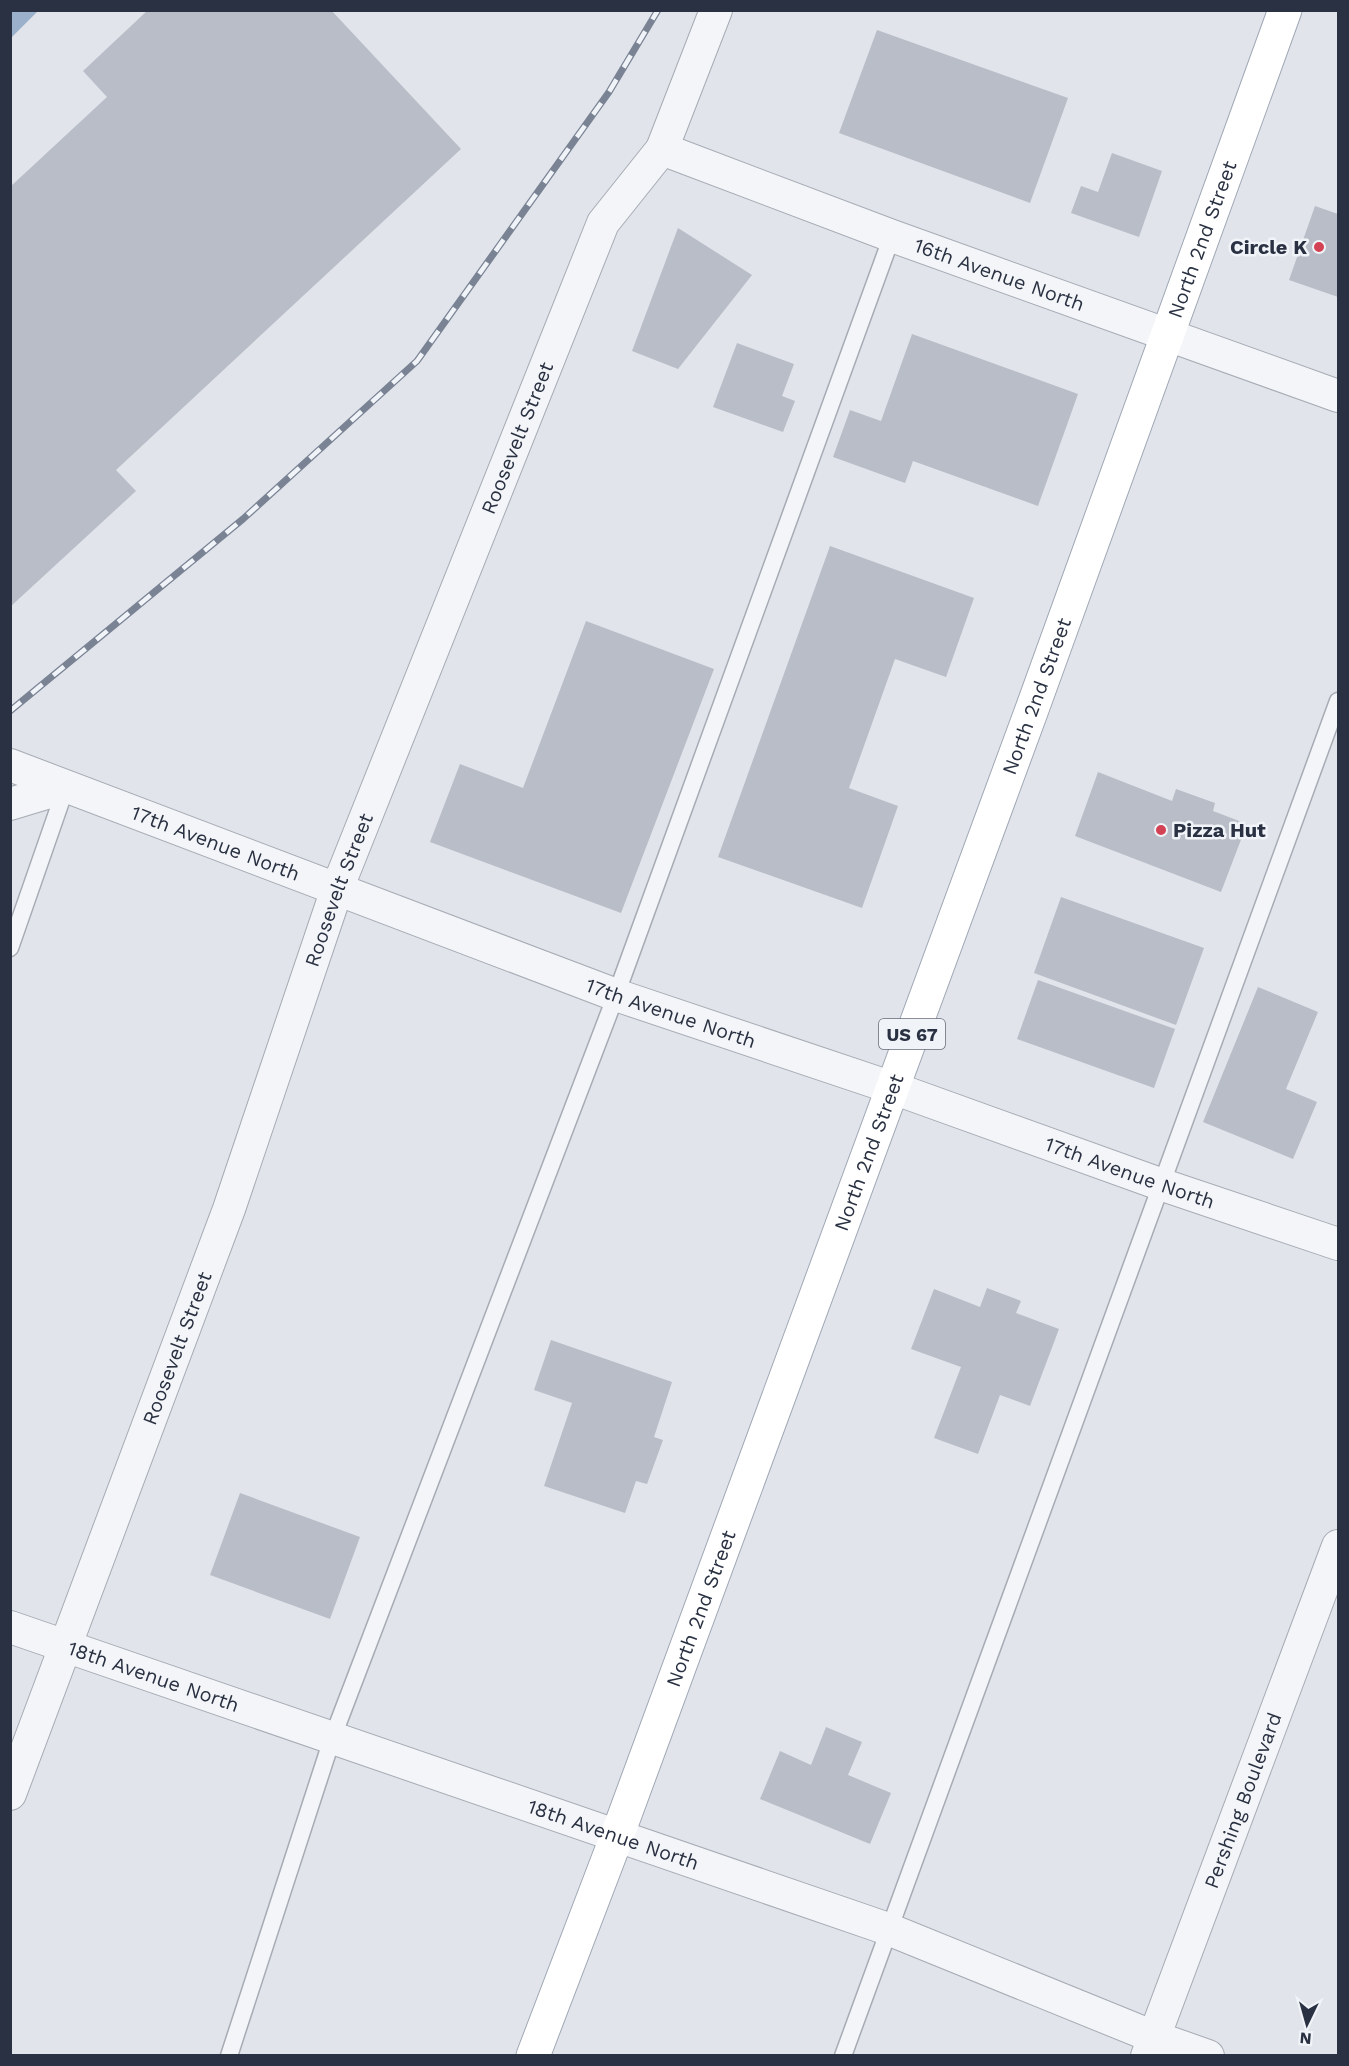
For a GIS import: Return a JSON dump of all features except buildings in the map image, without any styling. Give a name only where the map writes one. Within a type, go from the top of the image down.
[{"type":"main road","name":"North 2nd Street","points":[[533,2055],[617,1836],[893,1088],[1169,335],[1285,10]]},
{"type":"street","name":"Roosevelt Street","points":[[10,1794],[229,1209],[336,889],[603,223],[662,149],[716,10]]},
{"type":"street","name":"16th Avenue North","points":[[662,149],[892,236],[1338,396]]},
{"type":"street","name":"17th Avenue North","points":[[10,765],[616,995],[893,1088],[1160,1184],[1338,1244]]},
{"type":"street","points":[[10,804],[66,787]]},
{"type":"street","name":"Pershing Boulevard","points":[[1150,2046],[1338,1546]]},
{"type":"street","name":"18th Avenue North","points":[[10,1627],[888,1929],[1150,2046],[1208,2055]]},
{"type":"lane","points":[[229,2055],[332,1739],[616,995],[892,236]]},
{"type":"lane","points":[[843,2055],[1338,702]]},
{"type":"lane","points":[[10,948],[66,787]]},
{"type":"water","points":[[10,11],[38,11],[11,38]]},
{"type":"railway","points":[[10,711],[243,519],[417,361],[609,92],[658,10]]},
{"type":"place","name":"Circle K","points":[[1319,247]]},
{"type":"place","name":"Pizza Hut","points":[[1161,830]]}]
